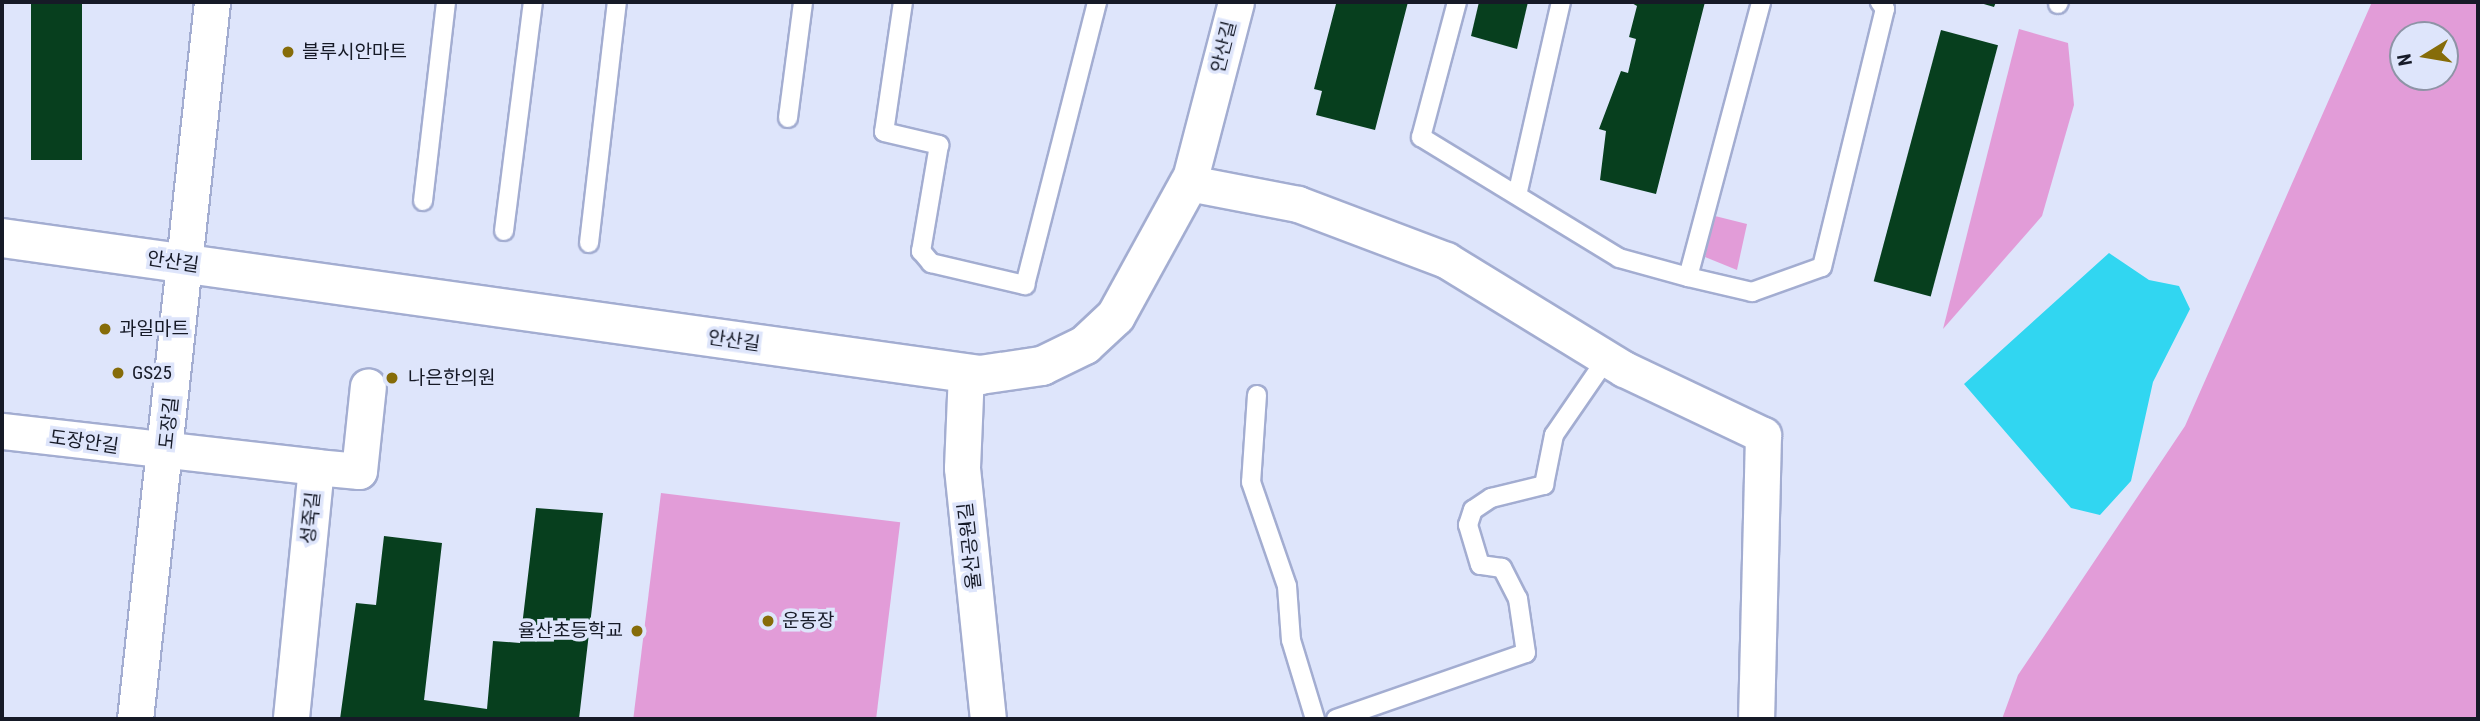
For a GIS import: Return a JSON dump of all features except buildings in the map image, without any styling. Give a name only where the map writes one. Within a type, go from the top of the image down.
[{"type":"street","name":"도장길","points":[[135,719],[166,453],[212,2]]},
{"type":"street","name":"안산길","points":[[2,238],[965,372],[1014,372],[1085,345],[1116,316],[1189,183],[1236,2]]},
{"type":"street","points":[[1189,183],[1298,204],[1446,260],[1607,358],[1763,435],[1755,719]]},
{"type":"street","name":"율산공원길","points":[[965,372],[962,468],[988,719]]},
{"type":"street","points":[[316,467],[359,471],[368,386]]},
{"type":"street","name":"도장안길","points":[[2,431],[166,453]]},
{"type":"street","name":"성죽길","points":[[166,453],[316,467],[291,719]]},
{"type":"lane","points":[[423,201],[446,2]]},
{"type":"lane","points":[[504,231],[533,2]]},
{"type":"lane","points":[[589,243],[617,2]]},
{"type":"lane","points":[[788,118],[803,2]]},
{"type":"lane","points":[[903,2],[884,132],[939,145],[921,251],[931,263],[1025,285],[1097,2]]},
{"type":"lane","points":[[1457,2],[1421,137],[1518,191],[1619,258],[1752,292],[1822,267],[1885,9],[1880,2]]},
{"type":"lane","points":[[1518,191],[1561,2]]},
{"type":"lane","points":[[1688,277],[1762,2]]},
{"type":"lane","points":[[1336,719],[1526,653],[1518,599],[1502,568],[1480,565],[1468,525],[1473,510],[1491,498],[1544,485],[1554,435],[1607,358]]},
{"type":"lane","points":[[1256,395],[1251,482],[1287,586],[1291,640],[1315,719]]},
{"type":"shaded area","points":[[2372,2],[2478,2],[2478,719],[2002,719],[2018,675],[2185,426]]},
{"type":"shaded area","points":[[2019,29],[2068,43],[2074,105],[2042,216],[1943,329]]},
{"type":"shaded area","points":[[1715,216],[1747,224],[1737,270],[1705,257]]},
{"type":"shaded area","name":"운동장","points":[[661,493],[900,522],[876,719],[633,718]]},
{"type":"water","points":[[2109,253],[2149,280],[2179,286],[2190,309],[2153,382],[2131,481],[2100,515],[2071,508],[1964,384]]},
{"type":"place","name":"블루시안마트","points":[[288,52]]},
{"type":"place","name":"과일마트","points":[[105,329]]},
{"type":"place","name":"GS25","points":[[118,373]]},
{"type":"place","name":"나은한의원","points":[[392,378]]},
{"type":"place","name":"운동장","points":[[768,621]]},
{"type":"place","name":"율산초등학교","points":[[637,631]]}]
